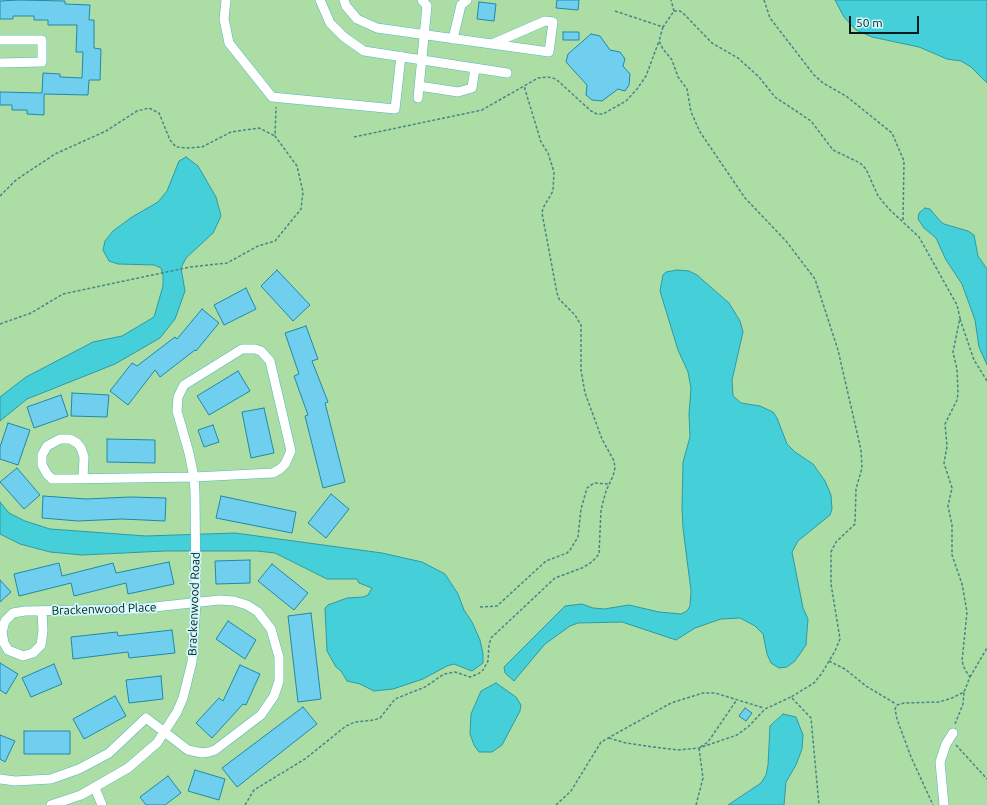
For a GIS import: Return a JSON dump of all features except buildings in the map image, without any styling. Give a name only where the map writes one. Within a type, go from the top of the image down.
[{"type":"street","points":[[226,0],[224,19],[229,43],[272,97],[395,109],[401,56]]},
{"type":"street","points":[[320,0],[330,23],[364,51],[507,73]]},
{"type":"street","points":[[344,0],[346,6],[357,19],[377,28],[549,52],[553,22],[545,21],[492,44]]},
{"type":"street","points":[[418,98],[427,6],[422,0]]},
{"type":"street","points":[[453,39],[461,5],[467,0]]},
{"type":"street","points":[[0,40],[42,40],[42,62],[0,63]]},
{"type":"street","points":[[418,86],[458,92],[472,88],[474,68]]},
{"type":"street","points":[[83,478],[84,457],[81,448],[70,439],[60,439],[47,446],[42,455],[42,466],[52,479],[194,477],[273,473],[280,469],[289,458],[291,451],[270,361],[261,351],[248,348],[235,351],[184,385],[180,391],[177,411],[194,477]]},
{"type":"street","name":"Brackenwood Road","points":[[51,805],[95,788],[128,768],[144,755],[166,732],[182,698],[189,677],[194,647],[196,581],[194,477]]},
{"type":"street","name":"Brackenwood Place","points":[[0,779],[15,781],[51,779],[79,769],[109,753],[146,718],[166,732],[176,743],[188,750],[202,753],[215,750],[261,715],[274,696],[279,680],[280,665],[276,643],[266,622],[258,612],[246,605],[234,601],[219,600],[136,609],[42,611],[13,613],[5,621],[2,632],[4,643],[8,650],[23,656],[33,653],[41,645],[43,631],[42,611]]},
{"type":"street","points":[[944,805],[940,762],[946,744],[953,733]]},
{"type":"street","points":[[95,788],[102,805]]},
{"type":"path","points":[[354,137],[482,110],[538,78],[556,79],[567,87],[584,106],[597,114],[603,114],[626,101],[646,76],[663,27],[674,11],[671,0]]},
{"type":"path","points":[[764,0],[770,18],[814,75],[823,83],[846,96],[892,133],[904,161],[903,221]]},
{"type":"path","points":[[615,11],[663,27]]},
{"type":"path","points":[[674,11],[680,11],[684,14],[712,43],[738,58],[759,77],[776,97],[811,121],[833,150],[860,163],[866,169],[878,196],[889,209],[919,237],[943,277],[957,305],[974,360],[987,381]]},
{"type":"path","points":[[609,738],[626,743],[679,750],[699,748],[737,735],[749,726],[765,708],[791,697],[814,683],[829,661],[840,639],[831,584],[831,552],[836,542],[855,524],[856,489],[862,462],[861,450],[838,350],[815,279],[786,241],[745,198],[707,142],[691,112],[687,89],[678,76],[672,60],[663,49],[659,41]]},
{"type":"path","points":[[245,805],[254,790],[305,759],[346,726],[355,722],[380,718],[395,699],[425,687],[444,674],[455,672],[470,677],[483,670],[488,661],[491,638],[555,578],[582,568],[597,558],[600,548],[601,510],[615,468],[614,461],[602,439],[585,393],[581,370],[581,325],[575,315],[559,299],[544,223],[543,208],[553,191],[554,172],[548,153],[541,142],[524,86]]},
{"type":"path","points":[[275,136],[276,98]]},
{"type":"path","points":[[0,196],[16,180],[55,154],[106,131],[138,111],[149,108],[159,113],[170,140],[176,147],[202,147],[231,132],[259,128],[275,136],[297,166],[303,192],[301,210],[275,241],[258,246],[227,263],[190,267],[62,294],[32,313],[0,324]]},
{"type":"path","points":[[960,318],[954,344],[958,393],[957,400],[945,424],[947,446],[944,463],[952,482],[948,506],[952,525],[952,555],[962,584],[967,612],[962,661],[965,670],[970,677]]},
{"type":"path","points":[[480,607],[497,606],[546,561],[567,553],[578,537],[581,509],[587,488],[594,483],[609,484]]},
{"type":"path","points":[[987,648],[970,677],[964,692],[963,704],[953,733],[955,744],[987,779]]},
{"type":"path","points":[[829,661],[845,669],[866,686],[897,705],[938,702],[964,692]]},
{"type":"path","points":[[556,805],[570,791],[601,742],[671,703],[702,693],[715,692],[736,701],[765,708]]},
{"type":"path","points":[[791,697],[811,718],[819,805]]},
{"type":"path","points":[[699,748],[708,742],[736,701]]},
{"type":"path","points":[[897,705],[895,709],[897,719],[916,769],[934,805]]},
{"type":"path","points":[[696,805],[703,778],[699,748]]},
{"type":"green space","points":[[0,0],[987,0],[987,805],[0,805]]},
{"type":"water","points":[[835,0],[987,0],[987,83],[971,67],[961,61],[947,59],[919,47],[872,37],[856,30],[844,17]]},
{"type":"water","points":[[186,157],[198,166],[216,197],[221,216],[213,233],[186,258],[181,268],[185,291],[175,319],[160,338],[115,364],[27,399],[0,421],[0,397],[26,377],[93,342],[122,336],[154,317],[163,286],[163,275],[161,268],[154,265],[118,264],[109,261],[103,250],[105,241],[113,231],[132,217],[158,202],[167,191],[179,161]]},
{"type":"water","points":[[925,208],[930,209],[944,224],[968,231],[974,235],[978,256],[987,269],[987,365],[979,347],[975,320],[962,284],[946,260],[936,238],[924,228],[918,219],[919,213]]},
{"type":"water","points":[[677,270],[689,271],[697,275],[729,303],[740,321],[743,332],[732,380],[733,396],[741,403],[760,406],[773,412],[777,418],[787,444],[795,452],[813,464],[825,481],[831,495],[832,509],[830,515],[798,541],[792,552],[803,608],[808,619],[806,645],[795,661],[787,667],[779,668],[771,663],[767,654],[763,634],[755,626],[740,618],[721,619],[695,628],[676,640],[622,622],[578,623],[570,626],[545,644],[514,681],[505,673],[504,667],[565,606],[582,604],[593,608],[604,609],[629,605],[659,612],[681,614],[687,611],[690,606],[691,591],[683,528],[682,507],[683,462],[690,437],[689,414],[691,388],[688,372],[678,350],[660,291],[663,275],[666,272]]},
{"type":"water","points":[[0,502],[9,513],[25,521],[50,529],[146,536],[235,533],[382,553],[422,562],[445,574],[458,594],[464,610],[472,622],[480,640],[483,663],[472,671],[454,664],[447,666],[423,679],[393,689],[374,691],[360,684],[347,681],[341,671],[336,667],[327,651],[325,608],[328,605],[347,598],[363,597],[368,595],[372,588],[359,583],[357,579],[327,579],[275,553],[257,551],[165,551],[82,555],[50,552],[20,544],[0,534]]},
{"type":"water","points":[[496,683],[516,697],[521,705],[520,711],[502,745],[492,752],[479,752],[474,745],[470,734],[471,714],[481,691]]},
{"type":"water","points":[[783,714],[796,717],[803,735],[802,749],[796,765],[786,782],[784,805],[728,805],[761,783],[766,775],[770,726]]}]
